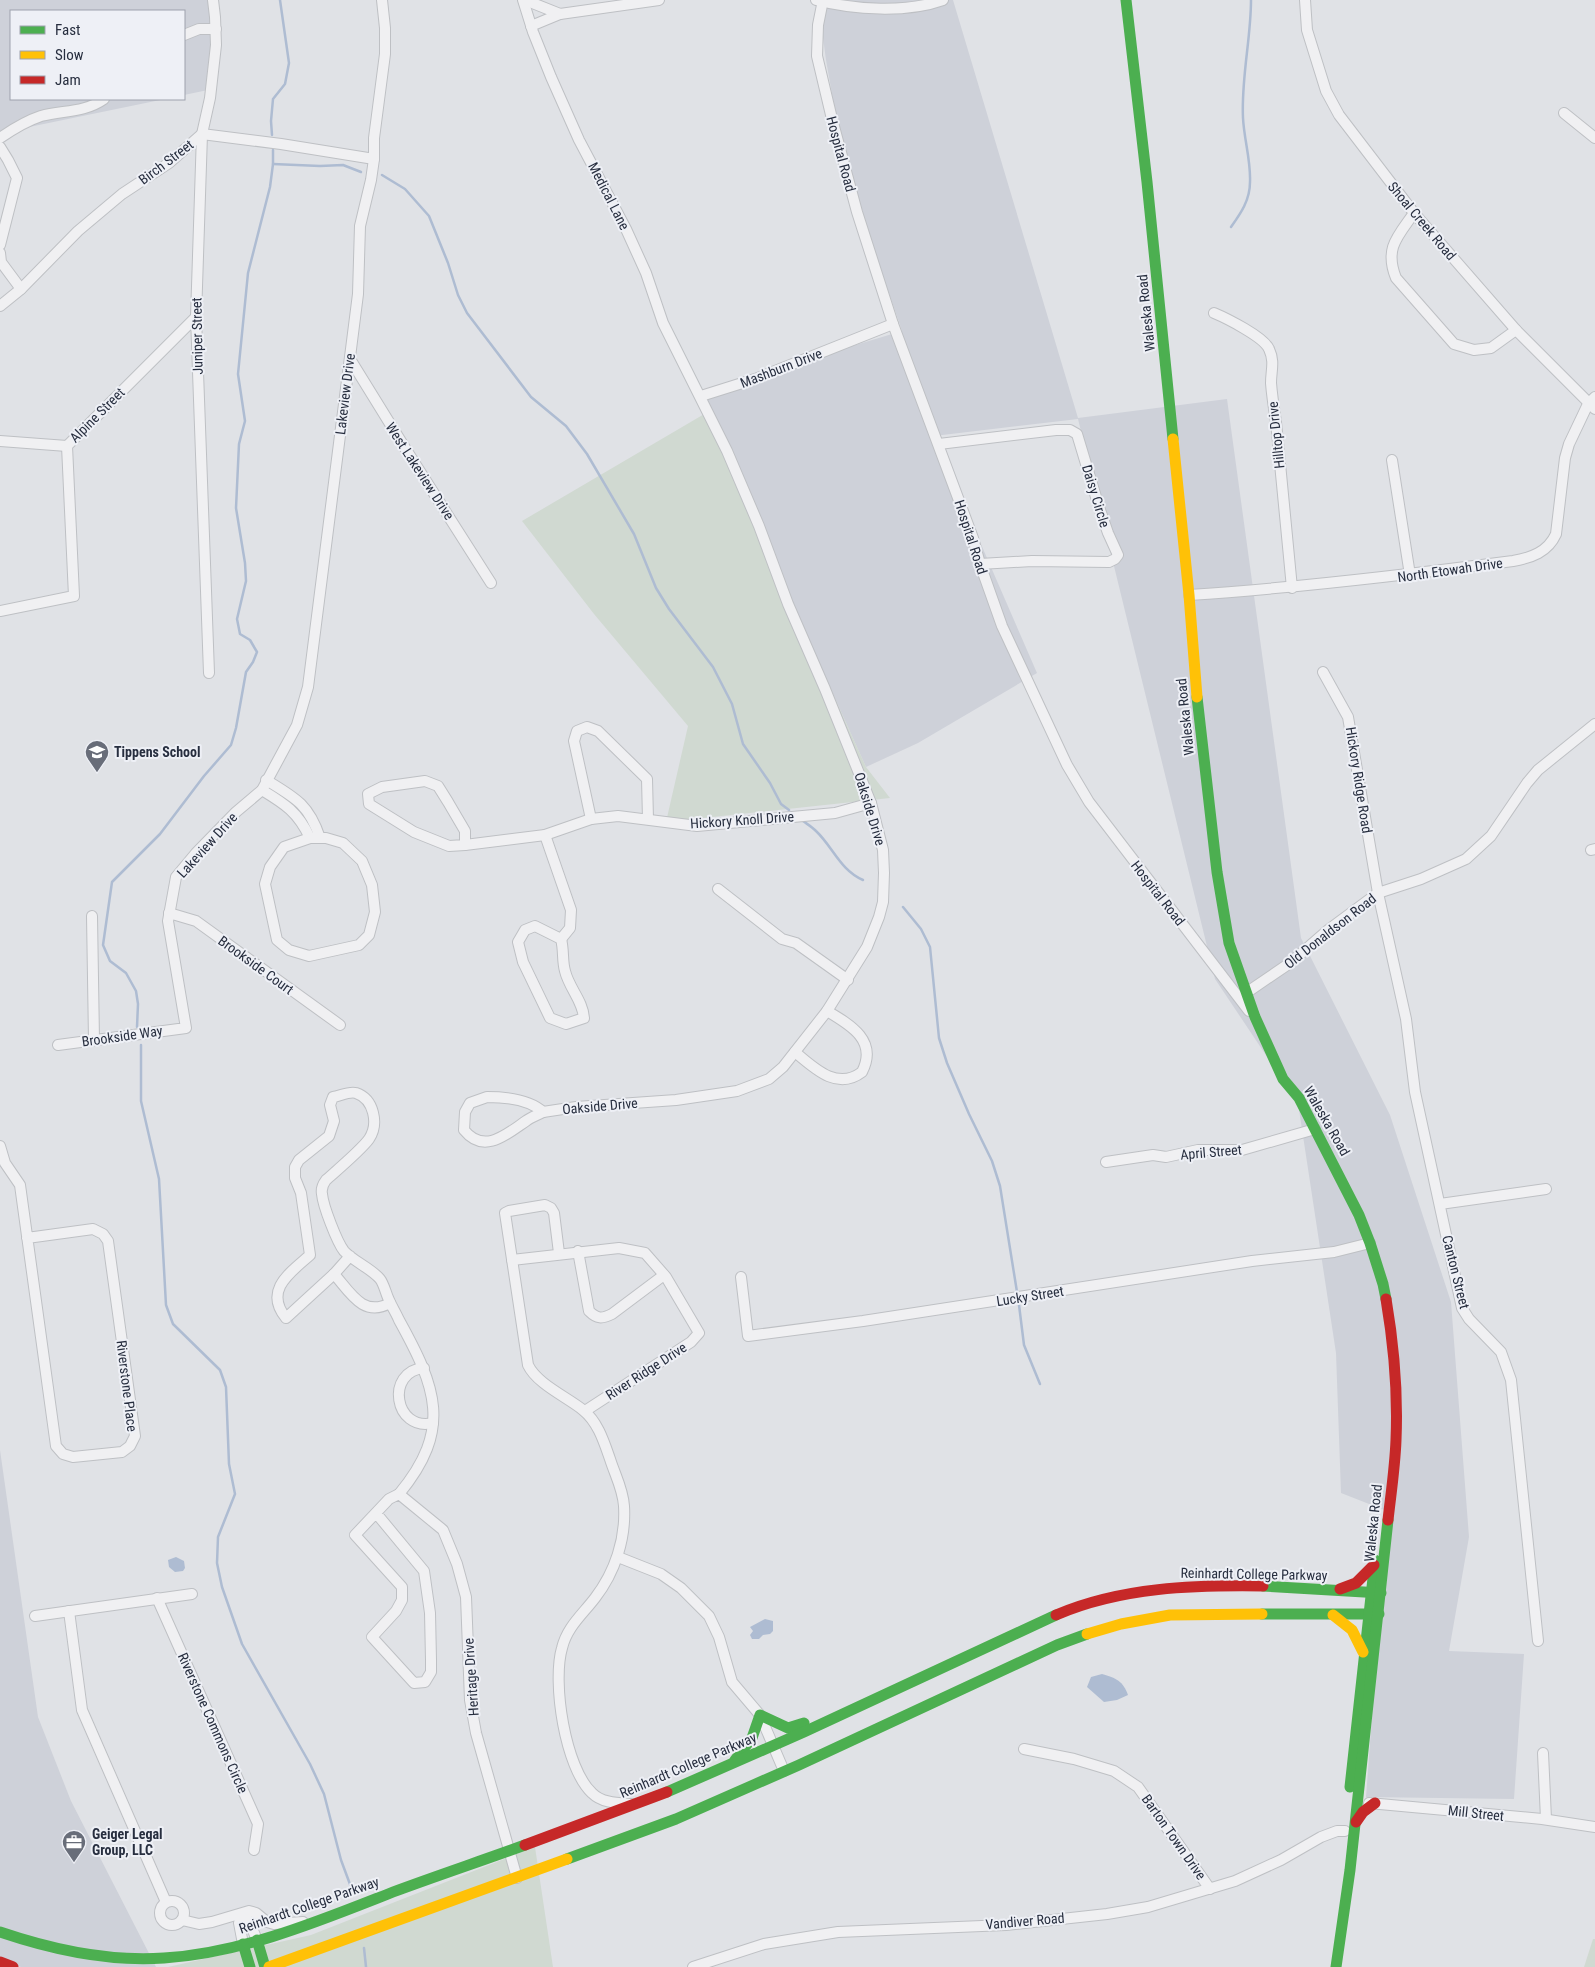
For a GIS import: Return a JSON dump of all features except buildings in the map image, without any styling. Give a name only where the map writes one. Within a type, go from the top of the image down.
[{"type":"street","name":"Juniper Street","points":[[209,673],[196,317],[202,134],[212,89],[215,62],[216,29],[213,0]]},
{"type":"street","name":"Lakeview Drive","points":[[186,1028],[168,921],[176,877],[196,853],[264,785],[296,725],[308,686],[358,294],[360,226],[374,158],[374,138],[384,54],[385,28],[382,0]]},
{"type":"street","points":[[524,0],[560,14]]},
{"type":"street","name":"Medical Lane","points":[[524,0],[531,26],[551,77],[579,140],[615,206],[646,273],[663,323],[701,396]]},
{"type":"street","points":[[531,26],[560,14],[659,0]]},
{"type":"street","points":[[820,1],[892,9],[913,8],[943,0]]},
{"type":"street","name":"Waleska Road","points":[[1126,0],[1148,182],[1189,595],[1199,722],[1217,872],[1229,943],[1255,1017],[1283,1079],[1299,1098],[1345,1185],[1370,1243],[1383,1284],[1392,1334],[1396,1396],[1396,1440],[1376,1593]]},
{"type":"street","name":"Shoal Creek Road","points":[[1305,0],[1307,30],[1326,91],[1339,115],[1414,213],[1516,330],[1593,404]]},
{"type":"street","name":"Hospital Road","points":[[820,1],[817,56],[857,212],[893,324],[973,538],[1002,626],[1067,765],[1085,795],[1255,1017]]},
{"type":"street","points":[[185,35],[199,30],[216,29]]},
{"type":"street","points":[[0,138],[28,121],[43,116],[83,110],[102,100]]},
{"type":"street","points":[[1564,113],[1595,137]]},
{"type":"street","name":"Birch Street","points":[[0,306],[21,289],[85,225],[122,194],[169,164],[202,134],[374,158]]},
{"type":"street","points":[[0,147],[17,178],[0,245]]},
{"type":"street","points":[[1414,213],[1394,241],[1391,265],[1396,278],[1441,330],[1454,344],[1474,350],[1491,348],[1516,330]]},
{"type":"street","points":[[0,253],[1,262],[21,289]]},
{"type":"street","name":"Hilltop Drive","points":[[1214,313],[1234,321],[1269,346],[1274,366],[1271,379],[1272,396],[1292,588]]},
{"type":"street","name":"Alpine Street","points":[[0,611],[74,596],[67,446],[196,317]]},
{"type":"street","name":"Mashburn Drive","points":[[701,396],[755,379],[893,324]]},
{"type":"street","name":"West Lakeview Drive","points":[[350,359],[491,583]]},
{"type":"street","name":"Oakside Drive","points":[[544,1112],[535,1105],[510,1098],[487,1097],[470,1103],[465,1112],[464,1130],[468,1135],[478,1140],[488,1142],[509,1134],[527,1120],[544,1112],[576,1107],[676,1100],[737,1091],[769,1079],[783,1067],[795,1052],[848,980],[867,948],[883,902],[883,850],[871,803],[788,604],[759,526],[701,396]]},
{"type":"street","name":"North Etowah Drive","points":[[1189,595],[1292,588],[1410,575],[1521,560],[1534,556],[1547,547],[1556,534],[1569,444],[1593,404]]},
{"type":"street","name":"Daisy Circle","points":[[939,444],[1070,430],[1076,434],[1098,506],[1118,555],[1109,562],[1032,561],[980,564]]},
{"type":"street","points":[[0,441],[67,446]]},
{"type":"street","points":[[1392,460],[1410,575]]},
{"type":"street","name":"Hickory Ridge Road","points":[[1323,672],[1348,717],[1378,893]]},
{"type":"street","name":"Old Donaldson Road","points":[[1246,993],[1290,963],[1328,930],[1378,893],[1421,879],[1466,859],[1491,836],[1526,782],[1595,724]]},
{"type":"street","points":[[591,819],[574,741],[577,730],[586,727],[598,731],[646,779],[648,819]]},
{"type":"street","name":"Hickory Knoll Drive","points":[[465,845],[465,831],[438,786],[425,781],[382,787],[368,794],[370,804],[414,832],[449,846],[465,845],[545,835],[591,819],[624,815],[697,826],[835,812],[871,803]]},
{"type":"street","points":[[264,785],[292,796],[306,808],[314,820],[315,838]]},
{"type":"street","points":[[545,835],[571,910],[570,928],[562,939],[564,969],[570,985],[583,1008],[584,1018],[566,1024],[550,1018],[523,962],[518,942],[525,930],[534,926],[562,939]]},
{"type":"street","points":[[315,838],[342,843],[362,861],[372,885],[375,912],[369,935],[359,944],[309,956],[289,950],[277,940],[265,884],[270,866],[284,847],[315,838]]},
{"type":"street","points":[[718,889],[782,939],[796,943],[848,980]]},
{"type":"street","name":"Canton Street","points":[[1378,893],[1406,1019],[1415,1092],[1462,1308],[1469,1319],[1501,1352],[1511,1380],[1538,1641]]},
{"type":"street","name":"Brookside Court","points":[[169,913],[196,921],[340,1025]]},
{"type":"street","points":[[92,916],[94,1040]]},
{"type":"street","points":[[795,1052],[820,1071],[838,1080],[846,1080],[862,1072],[867,1057],[863,1039],[855,1030],[827,1011]]},
{"type":"street","name":"Brookside Way","points":[[58,1045],[186,1028]]},
{"type":"street","points":[[350,1256],[334,1274],[286,1318],[278,1303],[280,1285],[310,1254],[301,1193],[295,1178],[294,1168],[299,1160],[329,1136],[334,1121],[330,1105],[333,1097],[350,1092],[364,1097],[370,1104],[374,1116],[373,1129],[369,1139],[326,1180],[323,1184],[322,1193],[331,1224],[343,1250],[380,1279],[390,1303],[424,1368],[432,1396],[433,1423],[428,1448],[414,1476],[399,1494],[389,1499],[355,1535],[402,1587],[402,1600],[396,1611],[372,1637],[414,1683],[425,1682],[431,1672],[430,1613],[424,1571],[376,1513]]},
{"type":"street","name":"April Street","points":[[1106,1162],[1153,1155],[1166,1157],[1198,1150],[1242,1150],[1315,1130]]},
{"type":"street","name":"Riverstone Place","points":[[0,1146],[5,1163],[20,1185],[27,1238],[56,1446],[63,1454],[73,1457],[122,1452],[130,1446],[135,1436],[108,1241],[103,1234],[93,1229],[27,1238]]},
{"type":"street","points":[[1440,1204],[1546,1189]]},
{"type":"street","points":[[559,1253],[554,1214],[551,1208],[545,1205],[505,1213],[528,1365],[536,1377],[585,1411],[600,1434],[619,1481],[624,1506],[618,1557],[596,1597],[570,1627],[559,1659],[559,1687],[565,1734],[572,1760],[591,1792],[616,1803],[634,1804]]},
{"type":"street","name":"Lucky Street","points":[[741,1277],[748,1336],[892,1317],[1252,1261],[1334,1252],[1370,1243]]},
{"type":"street","name":"River Ridge Drive","points":[[512,1260],[559,1253],[618,1248],[645,1253],[664,1275],[699,1333],[691,1342],[585,1411]]},
{"type":"street","points":[[578,1251],[589,1311],[596,1318],[604,1318],[612,1314],[664,1275]]},
{"type":"street","points":[[334,1274],[362,1305],[378,1308],[390,1303]]},
{"type":"street","points":[[424,1368],[410,1373],[402,1381],[399,1391],[399,1402],[411,1420],[421,1424],[433,1423]]},
{"type":"street","name":"Waleska Road","points":[[1376,1593],[1374,1565],[1396,1396]]},
{"type":"street","name":"Heritage Drive","points":[[399,1494],[442,1530],[457,1564],[466,1597],[470,1700],[476,1733],[517,1878]]},
{"type":"street","points":[[618,1557],[661,1574],[681,1588],[708,1616],[719,1637],[732,1682],[760,1715],[784,1772]]},
{"type":"street","points":[[1334,1591],[1356,1582],[1374,1565]]},
{"type":"street","name":"Reinhardt College Parkway","points":[[0,1932],[58,1950],[109,1957],[160,1958],[187,1956],[243,1944],[311,1922],[634,1804],[774,1746],[1056,1614],[1085,1604],[1147,1590],[1199,1585],[1264,1586],[1376,1593]]},
{"type":"street","points":[[1336,1967],[1362,1767],[1376,1593]]},
{"type":"street","points":[[36,1616],[192,1594]]},
{"type":"street","name":"Riverstone Commons Circle","points":[[157,1598],[258,1824],[254,1850]]},
{"type":"street","points":[[69,1611],[82,1710],[166,1902]]},
{"type":"street","points":[[269,1967],[676,1819],[784,1772],[1057,1645],[1105,1628],[1137,1620],[1187,1614],[1374,1614]]},
{"type":"street","points":[[1336,1967],[1337,1929],[1345,1831],[1364,1655],[1374,1614]]},
{"type":"street","points":[[1333,1615],[1341,1619],[1353,1630],[1361,1644],[1364,1655]]},
{"type":"street","points":[[760,1715],[788,1728],[867,1703]]},
{"type":"street","points":[[732,1764],[752,1738],[760,1715]]},
{"type":"street","name":"Barton Town Drive","points":[[1024,1749],[1074,1759],[1114,1771],[1138,1787],[1210,1889]]},
{"type":"street","points":[[1543,1753],[1546,1819]]},
{"type":"street","name":"Mill Street","points":[[1358,1802],[1546,1819],[1595,1827]]},
{"type":"street","points":[[1355,1822],[1363,1812],[1375,1804]]},
{"type":"street","name":"Vandiver Road","points":[[693,1967],[764,1944],[838,1932],[1006,1925],[1107,1914],[1148,1907],[1235,1881],[1259,1871],[1320,1837],[1337,1831],[1345,1831]]},
{"type":"street","points":[[182,1920],[184,1915],[181,1905],[171,1901],[166,1902],[160,1911],[163,1921],[173,1925],[182,1920],[200,1924],[249,1911],[274,1924],[311,1922]]},
{"type":"street","points":[[241,1914],[249,1921],[265,1967]]},
{"type":"street","points":[[241,1914],[239,1923],[250,1967]]},
{"type":"street","points":[[294,1967],[330,1946]]},
{"type":"street","points":[[0,1962],[13,1967]]},
{"type":"shaded area","points":[[0,0],[210,0],[212,16],[208,90],[185,95],[185,10],[10,10],[10,100],[160,100],[0,133]]},
{"type":"shaded area","points":[[818,0],[953,0],[1078,418],[1227,399],[1301,938],[1390,1115],[1451,1302],[1469,1537],[1449,1651],[1524,1654],[1514,1799],[1366,1797],[1387,1511],[1341,1493],[1336,1353],[1298,1103],[1215,979],[1078,419],[934,436],[1037,673],[918,743],[866,767],[697,393],[902,331],[844,162],[826,60]]},
{"type":"shaded area","points":[[706,413],[866,767],[890,798],[666,822],[688,726],[594,614],[522,521]]},
{"type":"shaded area","points":[[0,1450],[38,1717],[71,1801],[156,1967],[21,1967],[0,1960]]},
{"type":"shaded area","points":[[535,1847],[553,1967],[168,1967],[311,1935]]},
{"type":"shaded area","points":[[1593,1939],[1595,1939],[1595,1967],[1584,1967]]},
{"type":"water","points":[[176,1557],[184,1561],[185,1568],[183,1571],[175,1572],[169,1567],[168,1560]]},
{"type":"water","points":[[765,1619],[773,1621],[773,1631],[759,1639],[752,1639],[750,1635],[753,1631],[750,1627]]},
{"type":"water","points":[[1102,1674],[1118,1681],[1124,1686],[1128,1695],[1117,1700],[1104,1702],[1087,1687],[1091,1677]]},
{"type":"waterway","points":[[272,135],[273,99],[285,84],[289,63],[280,0]]},
{"type":"waterway","points":[[1231,227],[1244,206],[1250,189],[1243,103],[1251,0]]},
{"type":"waterway","points":[[137,1027],[138,1004],[136,991],[126,973],[110,961],[103,945],[112,882],[160,834],[204,776],[231,745],[246,672],[257,652],[250,640],[240,634],[237,619],[246,581],[236,508],[239,444],[245,421],[238,374],[248,273],[270,187],[273,150]]},
{"type":"waterway","points":[[273,164],[343,165],[361,172]]},
{"type":"waterway","points":[[382,175],[405,189],[429,216],[448,263],[458,295],[467,313],[531,397],[566,426],[587,454],[634,534],[656,588],[669,609],[713,667],[732,704],[743,744],[770,783],[781,804],[789,810]]},
{"type":"waterway","points":[[803,821],[822,837],[848,870],[863,880]]},
{"type":"waterway","points":[[903,907],[921,929],[930,947],[939,1038],[947,1063],[992,1161],[1000,1186],[1017,1292]]},
{"type":"waterway","points":[[141,1045],[141,1101],[159,1179],[166,1305],[173,1324],[220,1370],[226,1387],[229,1464],[235,1494],[218,1537],[217,1563],[222,1587],[242,1644],[310,1764],[324,1794],[341,1860],[351,1887]]},
{"type":"waterway","points":[[1019,1305],[1024,1345],[1040,1384]]},
{"type":"waterway","points":[[364,1948],[366,1967]]},
{"type":"traffic: fast","points":[[1126,0],[1147,182],[1173,439]]},
{"type":"traffic: fast","points":[[1197,697],[1217,872],[1229,943],[1255,1017],[1283,1079],[1299,1098],[1359,1215],[1370,1243],[1386,1299]]},
{"type":"traffic: fast","points":[[1336,1967],[1350,1870],[1388,1520]]},
{"type":"traffic: fast","points":[[1350,1787],[1375,1560]]},
{"type":"traffic: fast","points":[[1263,1586],[1381,1593]]},
{"type":"traffic: fast","points":[[1262,1614],[1379,1614]]},
{"type":"traffic: fast","points":[[667,1792],[804,1732],[1056,1615]]},
{"type":"traffic: fast","points":[[567,1859],[676,1819],[799,1765],[1057,1645],[1087,1634]]},
{"type":"traffic: fast","points":[[735,1760],[752,1738],[760,1715],[788,1728],[804,1723]]},
{"type":"traffic: fast","points":[[0,1932],[60,1949],[101,1956],[143,1959],[193,1955],[223,1950],[280,1934],[525,1845]]},
{"type":"traffic: fast","points":[[257,1940],[265,1967]]},
{"type":"traffic: fast","points":[[243,1944],[250,1967]]},
{"type":"traffic: slow","points":[[1173,439],[1197,697]]},
{"type":"traffic: slow","points":[[1087,1634],[1121,1624],[1170,1615],[1262,1614]]},
{"type":"traffic: slow","points":[[1333,1615],[1352,1630],[1363,1652]]},
{"type":"traffic: slow","points":[[269,1967],[567,1859]]},
{"type":"traffic: jam","points":[[1386,1299],[1396,1387],[1394,1470],[1388,1520]]},
{"type":"traffic: jam","points":[[1340,1589],[1356,1583],[1374,1565]]},
{"type":"traffic: jam","points":[[1056,1615],[1081,1606],[1132,1593],[1184,1587],[1263,1586]]},
{"type":"traffic: jam","points":[[525,1845],[667,1792]]},
{"type":"traffic: jam","points":[[1356,1822],[1363,1812],[1375,1803]]},
{"type":"traffic: jam","points":[[0,1962],[13,1967]]},
{"type":"place","name":"Tippens School","points":[[97,773]]},
{"type":"place","name":"Geiger Legal Group, LLC","points":[[74,1863]]}]
